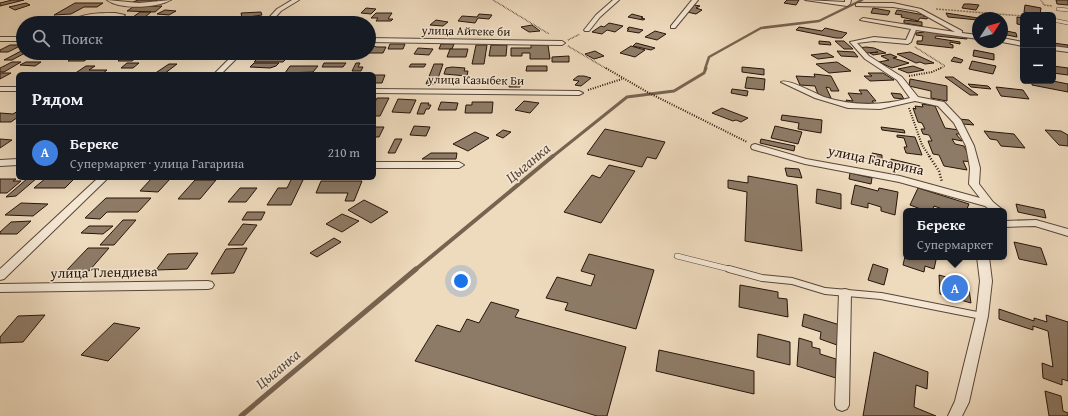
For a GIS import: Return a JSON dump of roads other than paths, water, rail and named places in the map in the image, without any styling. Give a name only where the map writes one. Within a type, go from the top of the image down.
[{"type":"street","points":[[110,0],[116,4],[157,4],[168,0]]},
{"type":"street","points":[[273,16],[279,10],[296,0]]},
{"type":"street","points":[[587,30],[598,16],[616,0]]},
{"type":"street","points":[[673,27],[695,0]]},
{"type":"street","points":[[808,0],[848,4],[848,0]]},
{"type":"street","points":[[858,5],[893,5],[920,10],[966,35]]},
{"type":"street","points":[[90,16],[122,15]]},
{"type":"street","points":[[863,20],[972,36]]},
{"type":"street","points":[[914,28],[908,42],[874,39],[853,42],[856,48],[877,64],[898,77],[915,99]]},
{"type":"street","points":[[0,39],[16,39]]},
{"type":"street","name":"улица Айтеке би","points":[[376,40],[562,43]]},
{"type":"street","points":[[1008,41],[1020,43]]},
{"type":"street","points":[[1056,48],[1068,50]]},
{"type":"street","points":[[219,72],[231,60]]},
{"type":"street","name":"улица Гагарина","points":[[785,82],[811,95],[840,105],[868,107],[898,104],[915,99],[941,104],[958,122],[970,146],[975,168],[974,184],[990,204],[996,208]]},
{"type":"street","points":[[0,89],[16,89]]},
{"type":"street","name":"улица Казыбек Би","points":[[376,91],[579,93]]},
{"type":"street","name":"улица Гагарина","points":[[756,147],[805,161],[900,179],[990,204]]},
{"type":"street","points":[[0,163],[16,162]]},
{"type":"street","points":[[376,164],[460,166]]},
{"type":"street","points":[[0,276],[101,180]]},
{"type":"street","points":[[1007,216],[1017,224]]},
{"type":"street","points":[[1007,224],[1036,223],[1068,233]]},
{"type":"street","points":[[955,416],[962,402],[982,316],[986,281],[983,260]]},
{"type":"street","name":"улица Тлендиева","points":[[0,288],[208,285]]},
{"type":"street","points":[[842,405],[845,293]]},
{"type":"lane","points":[[1058,9],[1068,10]]},
{"type":"lane","points":[[1056,21],[1068,23]]},
{"type":"lane","points":[[677,256],[762,278],[792,281],[825,291],[881,296],[982,316]]},
{"type":"waterway","name":"Цыганка","points":[[705,69],[709,57],[761,28],[819,21],[862,0]]},
{"type":"waterway","name":"Цыганка","points":[[552,157],[627,97],[674,91],[704,73],[706,68]]},
{"type":"waterway","name":"Цыганка","points":[[415,270],[553,156]]},
{"type":"waterway","name":"Цыганка","points":[[241,416],[416,269]]},
{"type":"place","name":"Береке","points":[[955,288]]}]
